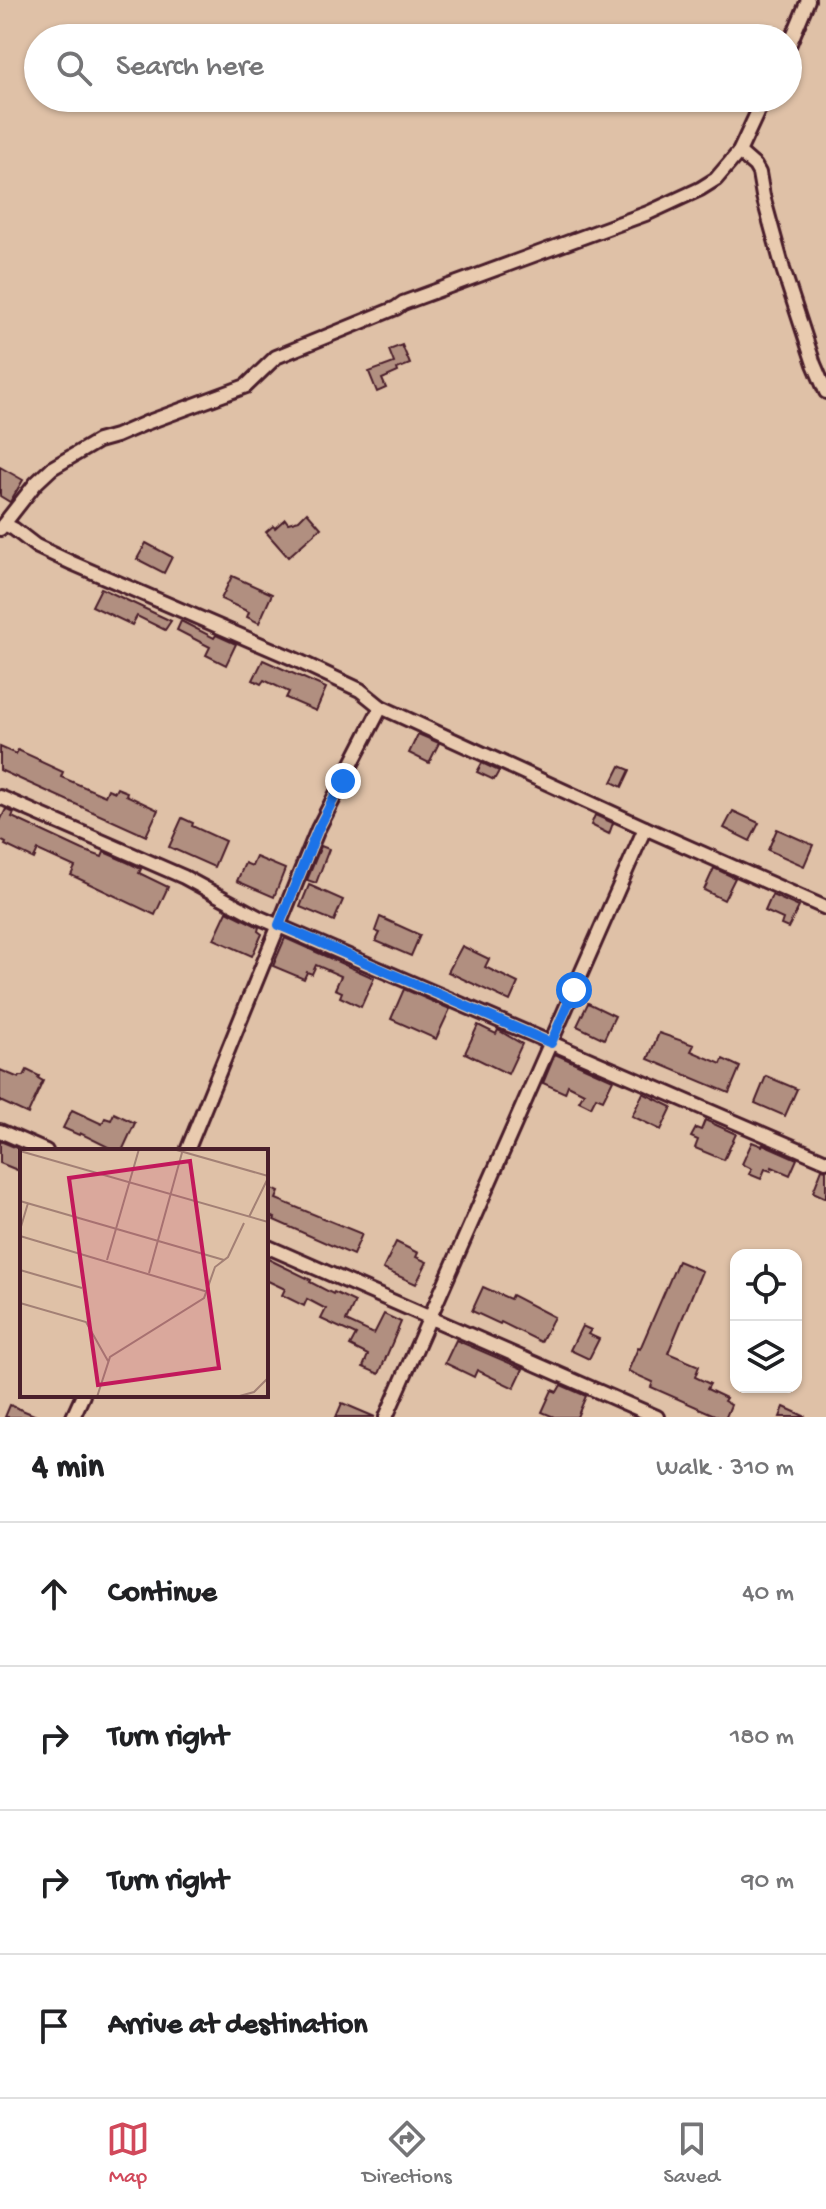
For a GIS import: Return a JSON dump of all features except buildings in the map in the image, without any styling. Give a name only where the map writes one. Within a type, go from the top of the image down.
[{"type":"street","points":[[798,24],[808,0]]},
{"type":"street","points":[[758,112],[739,152],[716,179],[700,189],[648,213],[403,303],[276,357],[246,386],[98,441],[52,468],[36,483],[2,527],[14,529],[36,546],[72,563],[360,690],[381,707],[826,908]]},
{"type":"street","points":[[739,152],[759,173],[783,269],[826,392]]},
{"type":"street","points":[[188,1149],[318,829],[381,707]]},
{"type":"street","points":[[0,797],[184,877],[258,917],[826,1161]]},
{"type":"street","points":[[386,1417],[645,828]]},
{"type":"street","points":[[0,1131],[41,1149]]},
{"type":"street","points":[[268,1247],[657,1417]]},
{"type":"street","points":[[73,1417],[82,1397]]},
{"type":"route","points":[[343,781],[318,829],[279,925],[551,1043],[574,990]]}]
